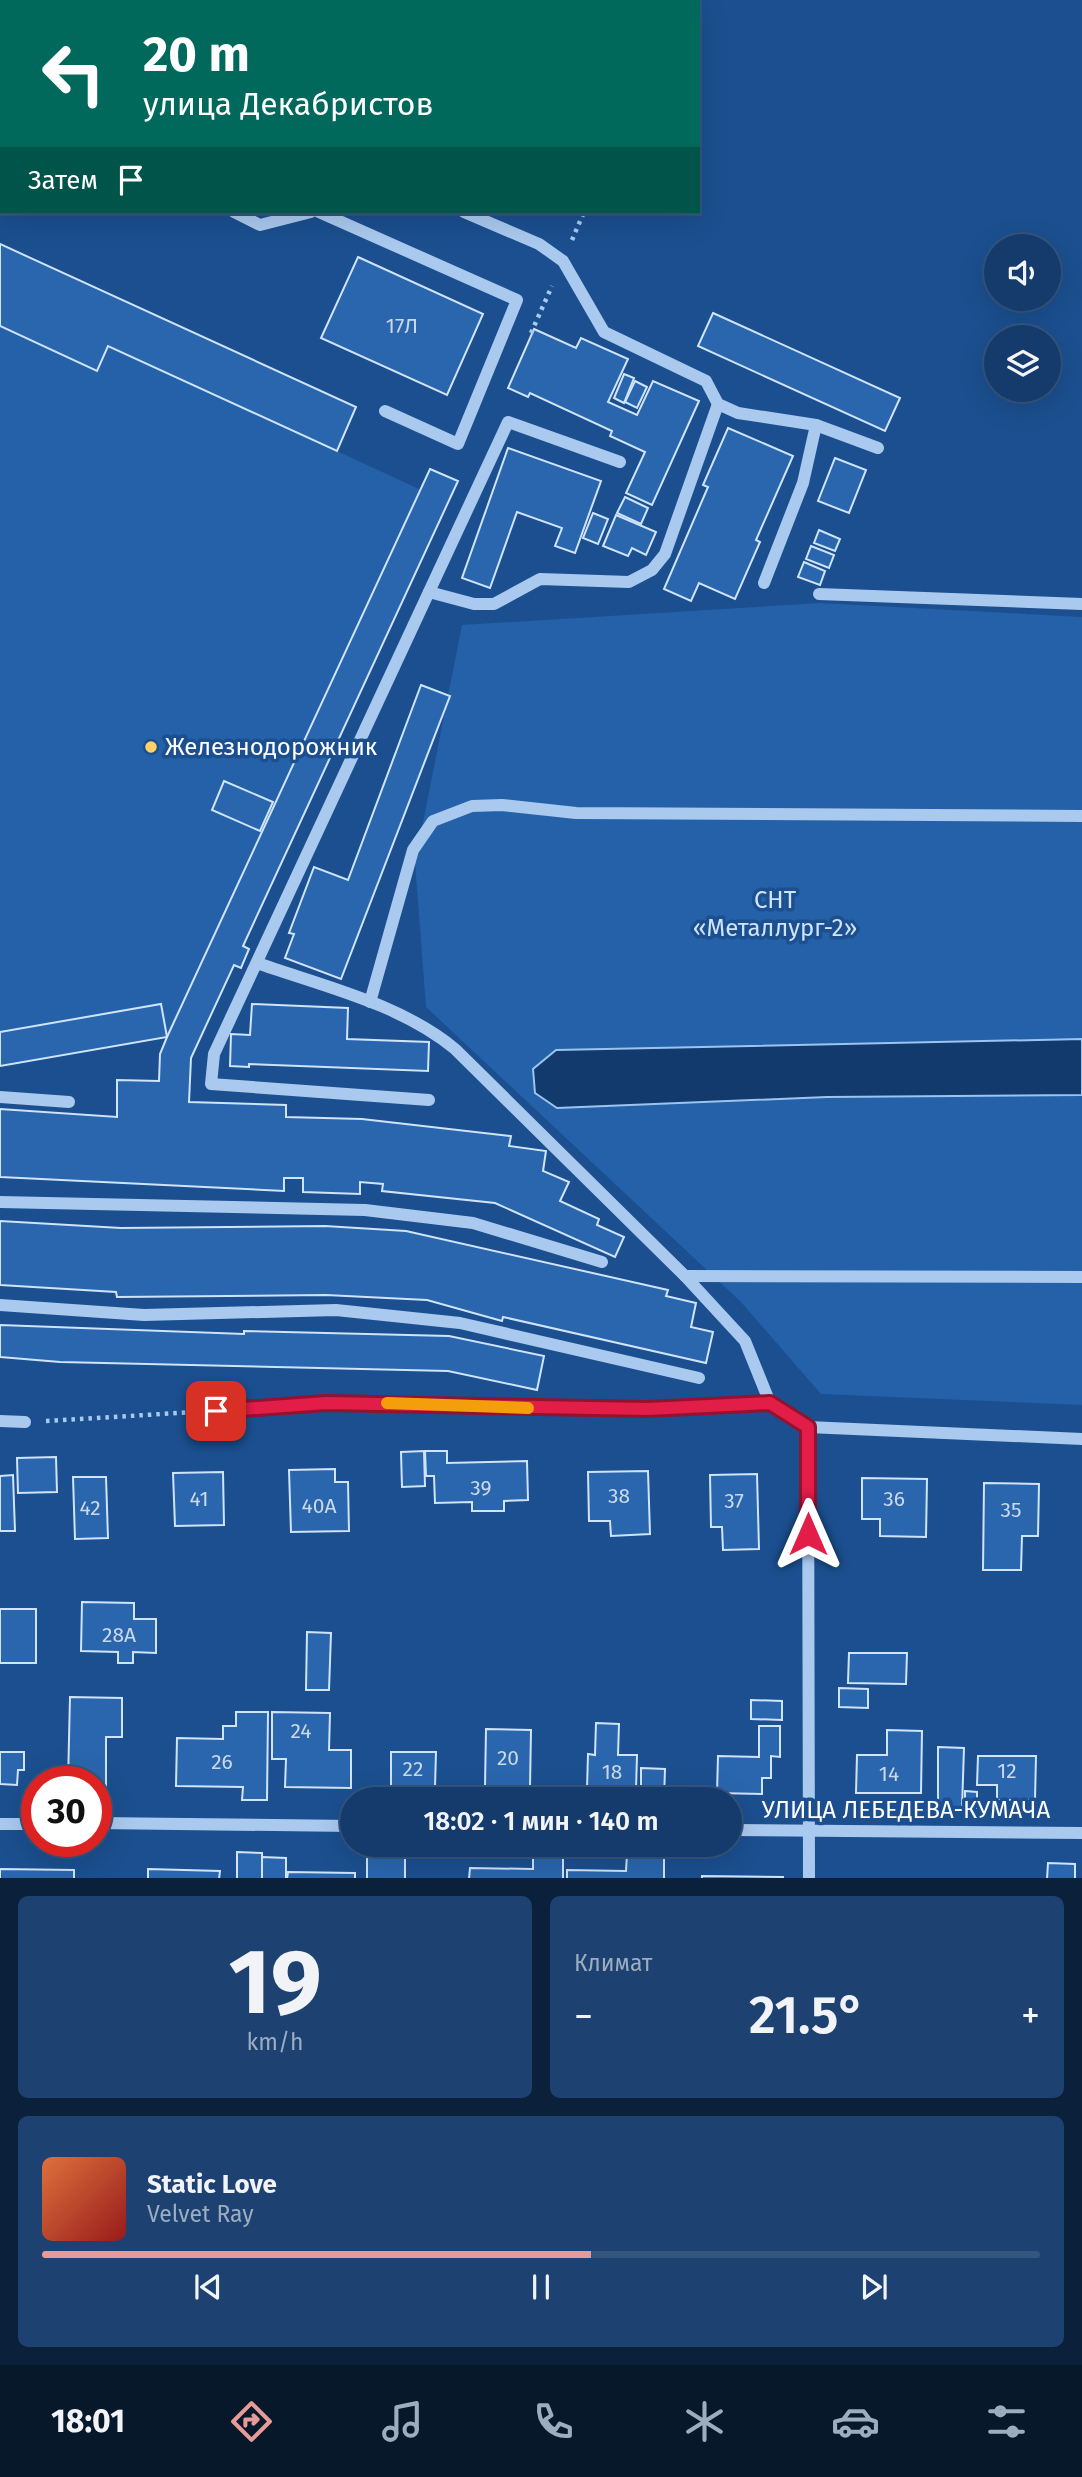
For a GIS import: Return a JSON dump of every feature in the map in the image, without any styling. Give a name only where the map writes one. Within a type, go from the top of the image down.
[{"type":"street","points":[[238,214],[260,225],[303,214]]},
{"type":"street","points":[[324,214],[517,300],[458,444],[385,411]]},
{"type":"street","points":[[469,214],[539,244],[563,261],[604,331],[706,382],[718,404],[738,413],[816,425],[877,448]]},
{"type":"street","points":[[429,592],[474,604],[494,604],[540,579],[629,582],[652,570],[665,554],[718,404]]},
{"type":"street","points":[[429,1100],[211,1084],[214,1054],[508,422],[620,462]]},
{"type":"street","points":[[764,583],[803,483],[816,425]]},
{"type":"street","points":[[819,594],[1082,604]]},
{"type":"street","points":[[370,1002],[413,850],[433,821],[472,806],[502,805],[576,813],[1082,816]]},
{"type":"street","points":[[257,963],[370,1002],[433,1030],[685,1276],[745,1341],[770,1403]]},
{"type":"street","points":[[0,1097],[69,1102]]},
{"type":"street","points":[[0,1202],[365,1210],[473,1223],[602,1262]]},
{"type":"street","points":[[685,1276],[1082,1277]]},
{"type":"street","points":[[0,1305],[144,1315],[336,1310],[432,1320],[460,1323],[699,1378]]},
{"type":"street","points":[[216,1411],[326,1403],[648,1409],[770,1403],[808,1427],[1082,1439]]},
{"type":"street","points":[[0,1421],[24,1422]]},
{"type":"street","points":[[808,1427],[809,1878]]},
{"type":"street","points":[[0,1825],[21,1824]]},
{"type":"street","points":[[112,1824],[340,1826]]},
{"type":"street","name":"УЛИЦА ЛЕБЕДЕВА-КУМАЧА","points":[[742,1830],[1082,1833]]},
{"type":"path","points":[[525,346],[583,214]]},
{"type":"path","points":[[24,1422],[216,1411]]},
{"type":"green space","name":"Железнодорожник","points":[[0,244],[356,407],[337,451],[421,490],[167,1037],[161,1004],[0,1032]]},
{"type":"green space","name":"СНТ «Металлург-2»","points":[[820,603],[1082,617],[1082,1405],[821,1394],[741,1302],[426,1007],[415,863],[462,625]]},
{"type":"shaded area","points":[[1082,1039],[1082,1095],[827,1097],[557,1108],[535,1093],[533,1069],[556,1050]]},
{"type":"building","points":[[0,244],[356,407],[337,451],[108,346],[97,371],[0,326]]},
{"type":"building","points":[[358,257],[483,314],[447,395],[321,338]]},
{"type":"building","points":[[713,313],[900,398],[885,431],[698,346]]},
{"type":"building","points":[[534,329],[576,348],[581,338],[628,359],[608,402],[637,415],[653,381],[699,401],[652,505],[626,493],[645,452],[610,436],[612,431],[530,393],[528,397],[508,388]]},
{"type":"building","points":[[624,374],[634,378],[624,403],[614,398]]},
{"type":"building","points":[[635,381],[647,387],[637,408],[625,402]]},
{"type":"building","points":[[728,428],[793,456],[756,540],[760,542],[735,599],[699,583],[691,601],[664,589],[708,487],[703,485]]},
{"type":"building","points":[[508,448],[601,481],[575,553],[555,546],[562,528],[517,512],[490,588],[462,578]]},
{"type":"building","points":[[835,458],[866,470],[849,513],[818,501]]},
{"type":"building","points":[[430,469],[458,481],[243,946],[249,949],[241,968],[234,965],[191,1058],[189,1102],[286,1105],[286,1117],[362,1119],[511,1136],[509,1146],[546,1151],[543,1171],[569,1182],[560,1201],[599,1219],[597,1225],[624,1237],[615,1257],[495,1203],[382,1191],[383,1184],[360,1182],[360,1194],[303,1192],[303,1178],[284,1178],[284,1191],[0,1177],[0,1109],[117,1117],[117,1080],[159,1081],[160,1054],[167,1037]]},
{"type":"building","points":[[625,497],[648,508],[641,524],[617,513]]},
{"type":"building","points":[[593,513],[608,519],[598,544],[583,538]]},
{"type":"building","points":[[616,515],[656,532],[646,555],[632,548],[628,556],[603,546]]},
{"type":"building","points":[[819,530],[840,539],[835,551],[814,543]]},
{"type":"building","points":[[811,546],[834,555],[829,568],[806,559]]},
{"type":"building","points":[[804,562],[825,571],[820,585],[798,577]]},
{"type":"building","points":[[421,685],[450,696],[341,979],[285,958],[294,934],[289,933],[314,867],[348,880]]},
{"type":"building","points":[[224,781],[273,802],[260,831],[212,810]]},
{"type":"building","points":[[161,1004],[167,1037],[0,1066],[0,1032]]},
{"type":"building","points":[[252,1004],[348,1008],[347,1039],[429,1042],[428,1071],[249,1064],[249,1067],[230,1066],[231,1034],[250,1035]]},
{"type":"building","points":[[0,1221],[121,1228],[325,1226],[406,1231],[668,1290],[666,1296],[696,1303],[691,1327],[713,1332],[706,1363],[503,1317],[502,1321],[427,1300],[326,1295],[117,1297],[116,1292],[0,1285]]},
{"type":"building","points":[[0,1325],[244,1334],[244,1331],[449,1336],[544,1356],[537,1390],[448,1371],[60,1362],[0,1357]]},
{"type":"building","points":[[424,1451],[425,1486],[402,1487],[401,1452]]},
{"type":"building","points":[[425,1451],[447,1451],[447,1463],[527,1461],[528,1500],[504,1501],[504,1511],[472,1511],[472,1502],[435,1503],[434,1476],[426,1476]]},
{"type":"building","points":[[56,1457],[57,1492],[18,1493],[17,1458]]},
{"type":"building","points":[[335,1469],[335,1482],[348,1482],[349,1531],[291,1532],[289,1470]]},
{"type":"building","points":[[648,1471],[650,1534],[611,1536],[610,1521],[589,1521],[588,1472]]},
{"type":"building","points":[[223,1472],[224,1525],[175,1526],[173,1473]]},
{"type":"building","points":[[757,1474],[759,1549],[723,1550],[722,1527],[711,1527],[710,1475]]},
{"type":"building","points":[[13,1475],[15,1531],[0,1531],[0,1476]]},
{"type":"building","points":[[73,1477],[106,1477],[108,1538],[75,1539]]},
{"type":"building","points":[[862,1478],[927,1479],[926,1537],[880,1536],[880,1519],[862,1519]]},
{"type":"building","points":[[984,1483],[1039,1484],[1038,1536],[1022,1536],[1021,1570],[983,1570]]},
{"type":"building","points":[[82,1602],[134,1603],[134,1619],[156,1619],[156,1653],[133,1652],[133,1663],[118,1663],[118,1652],[81,1651]]},
{"type":"building","points":[[0,1609],[36,1609],[36,1663],[0,1663]]},
{"type":"building","points":[[307,1632],[331,1633],[329,1690],[306,1690]]},
{"type":"building","points":[[849,1653],[907,1653],[906,1684],[848,1683]]},
{"type":"building","points":[[839,1688],[868,1689],[868,1708],[839,1707]]},
{"type":"building","points":[[70,1697],[122,1698],[122,1737],[106,1737],[106,1766],[68,1766]]},
{"type":"building","points":[[751,1700],[782,1701],[782,1720],[751,1719]]},
{"type":"building","points":[[236,1712],[268,1712],[267,1800],[242,1800],[243,1787],[176,1786],[177,1738],[223,1739],[223,1726],[236,1726]]},
{"type":"building","points":[[272,1712],[330,1713],[329,1750],[351,1750],[351,1787],[285,1787],[286,1759],[272,1759]]},
{"type":"building","points":[[596,1723],[619,1724],[618,1755],[637,1755],[636,1787],[587,1787],[588,1754],[595,1755]]},
{"type":"building","points":[[759,1726],[780,1726],[780,1757],[771,1756],[771,1778],[762,1778],[762,1794],[742,1794],[742,1787],[717,1787],[718,1756],[759,1757]]},
{"type":"building","points":[[486,1729],[531,1730],[530,1787],[485,1786]]},
{"type":"building","points":[[887,1730],[922,1731],[921,1793],[856,1793],[857,1755],[887,1755]]},
{"type":"building","points":[[938,1747],[964,1748],[962,1808],[938,1808]]},
{"type":"building","points":[[0,1752],[24,1752],[24,1766],[18,1770],[17,1785],[0,1784]]},
{"type":"building","points":[[391,1752],[436,1752],[435,1787],[391,1786]]},
{"type":"building","points":[[978,1756],[1036,1756],[1035,1800],[997,1800],[997,1785],[977,1785]]},
{"type":"building","points":[[641,1768],[665,1769],[664,1787],[641,1787]]},
{"type":"building","points":[[965,1791],[977,1792],[977,1808],[965,1808]]},
{"type":"building","points":[[237,1852],[262,1853],[262,1878],[237,1878]]},
{"type":"building","points":[[262,1857],[286,1858],[286,1878],[262,1878]]},
{"type":"building","points":[[367,1857],[405,1857],[405,1878],[367,1878]]},
{"type":"building","points":[[533,1857],[563,1857],[563,1878],[469,1878],[470,1868],[533,1869]]},
{"type":"building","points":[[627,1857],[664,1857],[664,1878],[567,1878],[567,1870],[626,1871]]},
{"type":"building","points":[[1048,1863],[1075,1864],[1075,1878],[1047,1878]]},
{"type":"building","points":[[0,1869],[74,1870],[74,1878],[0,1878]]},
{"type":"building","points":[[148,1869],[220,1871],[219,1878],[148,1878]]},
{"type":"building","points":[[288,1872],[355,1873],[355,1878],[287,1878]]},
{"type":"building","points":[[702,1876],[783,1877],[783,1878]]},
{"type":"slow traffic","points":[[387,1403],[528,1408]]},
{"type":"place","name":"Железнодорожник","points":[[151,747]]},
{"type":"route","points":[[216,1411],[326,1403],[648,1409],[770,1403],[808,1427],[808,1534]]}]
